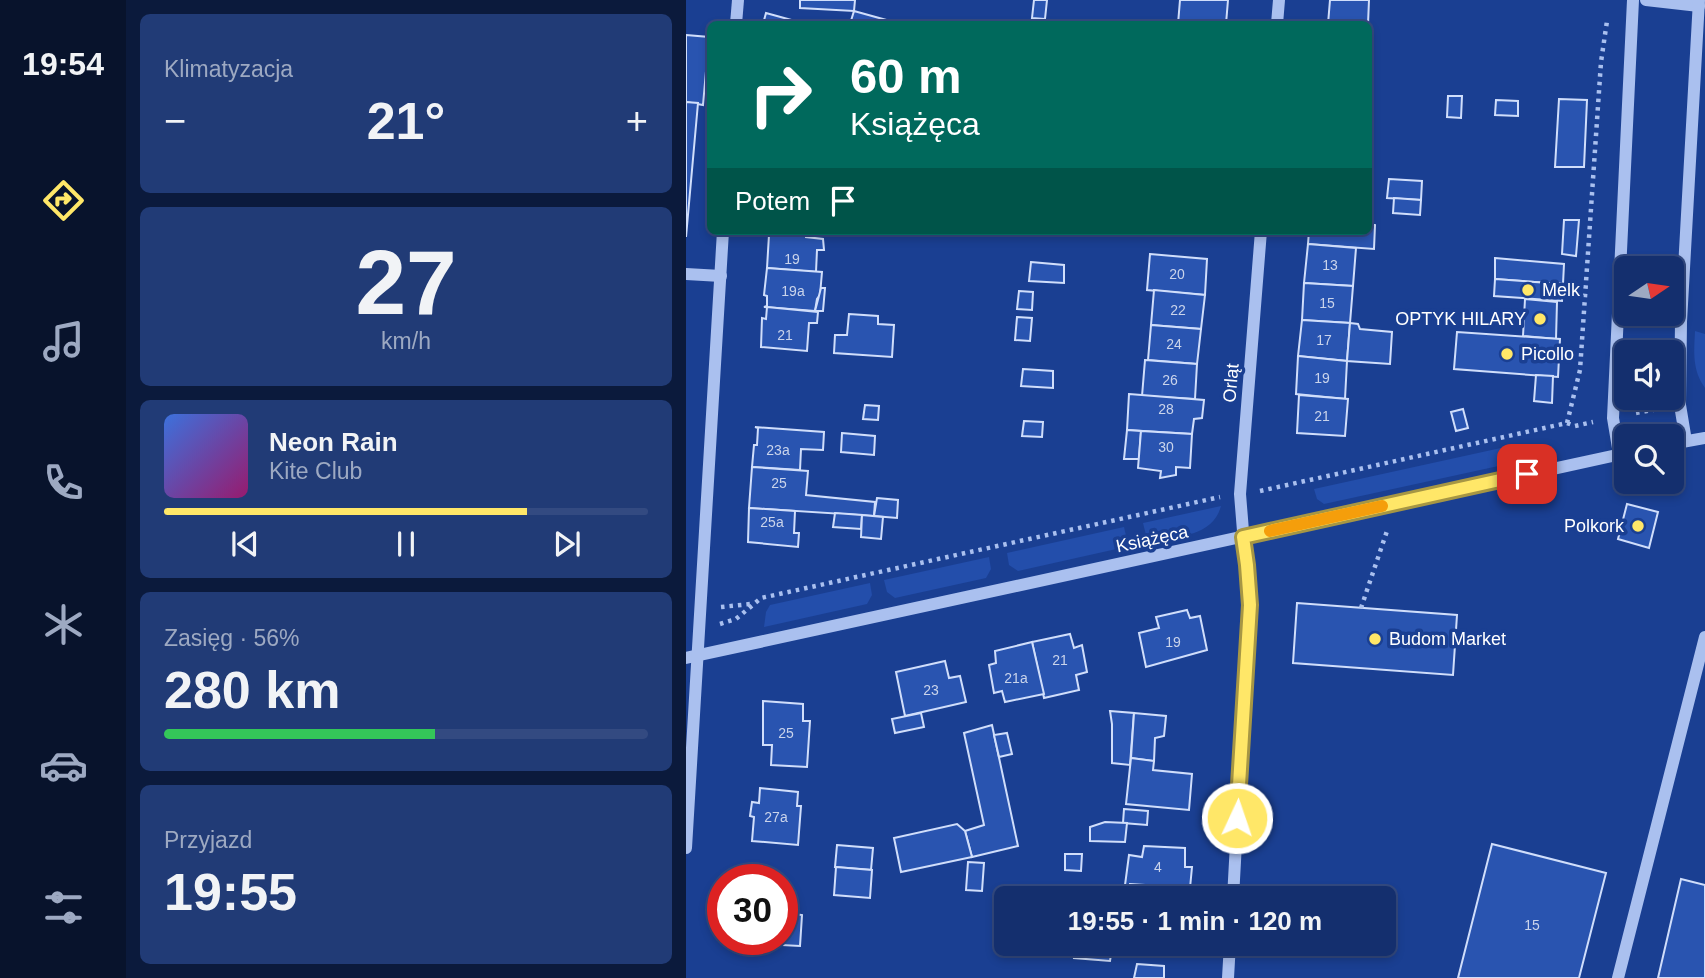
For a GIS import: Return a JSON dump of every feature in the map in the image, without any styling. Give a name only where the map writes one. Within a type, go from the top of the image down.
[{"type":"street","points":[[736,21],[738,0]]},
{"type":"street","points":[[1277,21],[1279,0]]},
{"type":"street","points":[[1624,256],[1633,0]]},
{"type":"street","points":[[1646,0],[1699,3],[1680,256]]},
{"type":"street","points":[[686,848],[692,657],[699,631],[723,235]]},
{"type":"street","name":"Orląt","points":[[1234,886],[1250,605],[1240,494],[1261,235]]},
{"type":"street","points":[[686,274],[720,276]]},
{"type":"street","points":[[1615,424],[1618,326]]},
{"type":"street","points":[[1681,326],[1680,405],[1686,441],[1705,438]]},
{"type":"street","name":"Książęca","points":[[692,657],[1614,456]]},
{"type":"street","points":[[1618,978],[1705,637]]},
{"type":"street","points":[[1228,978],[1229,956]]},
{"type":"path","points":[[699,631],[736,619],[761,598],[1567,423],[1580,370],[1601,62],[1608,11]]},
{"type":"path","points":[[1585,318],[1614,319]]},
{"type":"path","points":[[1631,414],[1656,410]]},
{"type":"path","points":[[1361,608],[1389,524]]},
{"type":"shaded area","points":[[1695,331],[1705,334],[1705,388],[1696,368]]},
{"type":"shaded area","points":[[1519,444],[1529,448],[1535,458],[1324,504],[1317,499],[1314,489]]},
{"type":"shaded area","points":[[1221,506],[1211,523],[1194,533],[1154,541],[1146,535],[1143,523]]},
{"type":"shaded area","points":[[1124,527],[1127,540],[1121,548],[1018,571],[1009,565],[1007,553]]},
{"type":"shaded area","points":[[989,557],[991,569],[986,578],[895,598],[887,592],[884,580]]},
{"type":"shaded area","points":[[870,583],[872,595],[867,604],[764,627],[770,605]]},
{"type":"building","points":[[800,0],[855,0],[854,11],[800,8]]},
{"type":"building","points":[[1034,0],[1047,0],[1045,19],[1032,18]]},
{"type":"building","points":[[1180,0],[1228,0],[1226,21],[1178,21]]},
{"type":"building","points":[[1330,0],[1369,0],[1368,21],[1328,21]]},
{"type":"building","points":[[854,11],[890,21],[851,21]]},
{"type":"building","points":[[766,13],[795,21],[764,21]]},
{"type":"building","points":[[686,35],[707,37],[703,105],[686,102]]},
{"type":"building","points":[[1448,96],[1462,96],[1461,118],[1447,117]]},
{"type":"building","points":[[1559,99],[1587,100],[1584,167],[1555,167]]},
{"type":"building","points":[[1496,100],[1518,101],[1518,116],[1495,115]]},
{"type":"building","points":[[686,102],[698,103],[686,237]]},
{"type":"building","points":[[1389,179],[1422,181],[1421,200],[1387,198]]},
{"type":"building","points":[[1394,198],[1421,200],[1420,215],[1393,213]]},
{"type":"building","points":[[1564,220],[1579,220],[1576,256],[1562,254]]},
{"type":"building","points":[[1372,225],[1375,225],[1374,249],[1308,244],[1309,235],[1372,235]]},
{"type":"building","points":[[769,235],[806,235],[823,239],[824,250],[817,250],[816,272],[767,268]]},
{"type":"building","points":[[1308,244],[1356,248],[1353,286],[1304,283]]},
{"type":"building","points":[[1150,254],[1207,259],[1205,295],[1147,290]]},
{"type":"building","points":[[1495,258],[1564,264],[1563,284],[1495,279]]},
{"type":"building","points":[[1031,262],[1064,265],[1064,283],[1029,281]]},
{"type":"building","points":[[767,268],[822,272],[815,311],[764,307],[767,306],[767,296],[764,295]]},
{"type":"building","name":"Melk","points":[[1495,279],[1563,284],[1562,301],[1494,296]]},
{"type":"building","points":[[1304,283],[1353,286],[1350,323],[1302,320]]},
{"type":"building","points":[[821,288],[825,288],[823,311],[815,311]]},
{"type":"building","points":[[1154,290],[1205,295],[1201,329],[1151,325]]},
{"type":"building","points":[[1019,291],[1033,292],[1032,310],[1017,309]]},
{"type":"building","name":"OPTYK HILARY","points":[[1525,299],[1557,302],[1556,339],[1523,336]]},
{"type":"building","points":[[767,307],[818,312],[817,323],[809,323],[807,351],[761,347],[762,318],[766,319]]},
{"type":"building","points":[[849,314],[878,316],[878,324],[894,325],[892,357],[834,353],[835,335],[847,335]]},
{"type":"building","points":[[1017,317],[1032,318],[1030,341],[1015,340]]},
{"type":"building","points":[[1302,320],[1350,323],[1347,361],[1298,356]]},
{"type":"building","points":[[1350,323],[1358,324],[1360,329],[1392,332],[1390,364],[1347,361]]},
{"type":"building","points":[[1151,325],[1201,329],[1197,364],[1148,360]]},
{"type":"building","name":"Picollo","points":[[1457,332],[1560,339],[1558,377],[1454,369]]},
{"type":"building","points":[[1298,356],[1347,361],[1345,399],[1296,394]]},
{"type":"building","points":[[1145,360],[1197,364],[1195,399],[1142,396]]},
{"type":"building","points":[[1023,369],[1053,371],[1053,388],[1021,386]]},
{"type":"building","points":[[1536,375],[1553,376],[1552,403],[1534,401]]},
{"type":"building","points":[[1129,394],[1204,400],[1202,418],[1194,419],[1192,434],[1127,430]]},
{"type":"building","points":[[1299,395],[1348,399],[1345,436],[1297,433]]},
{"type":"building","points":[[865,405],[879,406],[878,420],[863,419]]},
{"type":"building","points":[[1463,409],[1468,428],[1456,431],[1451,412]]},
{"type":"building","points":[[1024,421],[1043,422],[1042,437],[1022,436]]},
{"type":"building","points":[[755,427],[824,432],[823,450],[801,449],[800,470],[752,467],[754,445],[757,445],[758,428]]},
{"type":"building","points":[[1127,430],[1141,431],[1139,459],[1124,459]]},
{"type":"building","points":[[1141,431],[1192,434],[1190,468],[1176,467],[1176,475],[1160,478],[1161,471],[1138,468]]},
{"type":"building","points":[[842,433],[875,436],[874,455],[841,452]]},
{"type":"building","points":[[752,467],[808,471],[806,495],[875,502],[874,516],[749,508]]},
{"type":"building","points":[[877,498],[898,500],[897,518],[874,516]]},
{"type":"building","name":"Polkork","points":[[1627,504],[1658,512],[1649,548],[1618,539]]},
{"type":"building","points":[[749,508],[795,511],[794,533],[799,533],[798,547],[748,542]]},
{"type":"building","points":[[835,513],[862,515],[861,529],[833,527]]},
{"type":"building","points":[[862,515],[883,517],[881,539],[861,537]]},
{"type":"building","name":"Budom Market","points":[[1297,603],[1457,615],[1453,675],[1293,663]]},
{"type":"building","points":[[1187,610],[1190,618],[1200,616],[1207,650],[1146,667],[1139,633],[1159,628],[1156,617]]},
{"type":"building","points":[[1070,634],[1074,648],[1082,645],[1087,672],[1076,675],[1079,690],[1044,698],[1032,642]]},
{"type":"building","points":[[1032,642],[1044,694],[1005,702],[1002,691],[994,693],[989,665],[996,663],[995,651]]},
{"type":"building","points":[[945,661],[949,678],[960,676],[966,702],[905,716],[896,672]]},
{"type":"building","points":[[763,701],[803,704],[803,721],[810,721],[807,767],[771,765],[772,745],[763,745]]},
{"type":"building","points":[[1110,711],[1134,713],[1130,765],[1112,763]]},
{"type":"building","points":[[921,713],[924,727],[895,733],[892,719]]},
{"type":"building","points":[[1134,713],[1166,716],[1164,736],[1155,738],[1154,761],[1131,758]]},
{"type":"building","points":[[992,725],[1018,846],[972,857],[965,831],[984,825],[964,733]]},
{"type":"building","points":[[1007,733],[1012,754],[999,757],[994,735]]},
{"type":"building","points":[[1131,758],[1154,761],[1153,770],[1192,774],[1189,810],[1126,804]]},
{"type":"building","points":[[760,788],[798,792],[797,806],[801,806],[798,845],[752,841],[752,802],[759,803]]},
{"type":"building","points":[[1124,809],[1148,811],[1147,825],[1123,823]]},
{"type":"building","points":[[1105,822],[1127,823],[1125,842],[1090,841],[1090,827]]},
{"type":"building","points":[[957,824],[965,831],[972,857],[901,872],[894,838]]},
{"type":"building","points":[[1492,844],[1606,873],[1579,978],[1458,978]]},
{"type":"building","points":[[837,845],[873,848],[871,870],[835,867]]},
{"type":"building","points":[[1144,846],[1185,848],[1185,867],[1192,867],[1190,886],[1125,885],[1129,855],[1142,857]]},
{"type":"building","points":[[1065,854],[1082,854],[1081,871],[1065,870]]},
{"type":"building","points":[[968,862],[984,863],[982,891],[966,890]]},
{"type":"building","points":[[836,867],[872,870],[870,898],[834,895]]},
{"type":"building","points":[[1681,879],[1705,885],[1705,978],[1658,978]]},
{"type":"building","points":[[798,914],[802,915],[798,946]]},
{"type":"building","points":[[1074,956],[1111,956],[1110,961]]},
{"type":"building","points":[[1137,964],[1164,966],[1164,978],[1134,978]]},
{"type":"slow traffic","points":[[1270,531],[1382,506]]},
{"type":"place","name":"Melk","points":[[1528,290]]},
{"type":"place","name":"OPTYK HILARY","points":[[1540,319]]},
{"type":"place","name":"Picollo","points":[[1507,354]]},
{"type":"place","name":"Polkork","points":[[1638,526]]},
{"type":"place","name":"Budom Market","points":[[1375,639]]},
{"type":"route","points":[[1237,818],[1250,605],[1243,537],[1527,474]]}]
